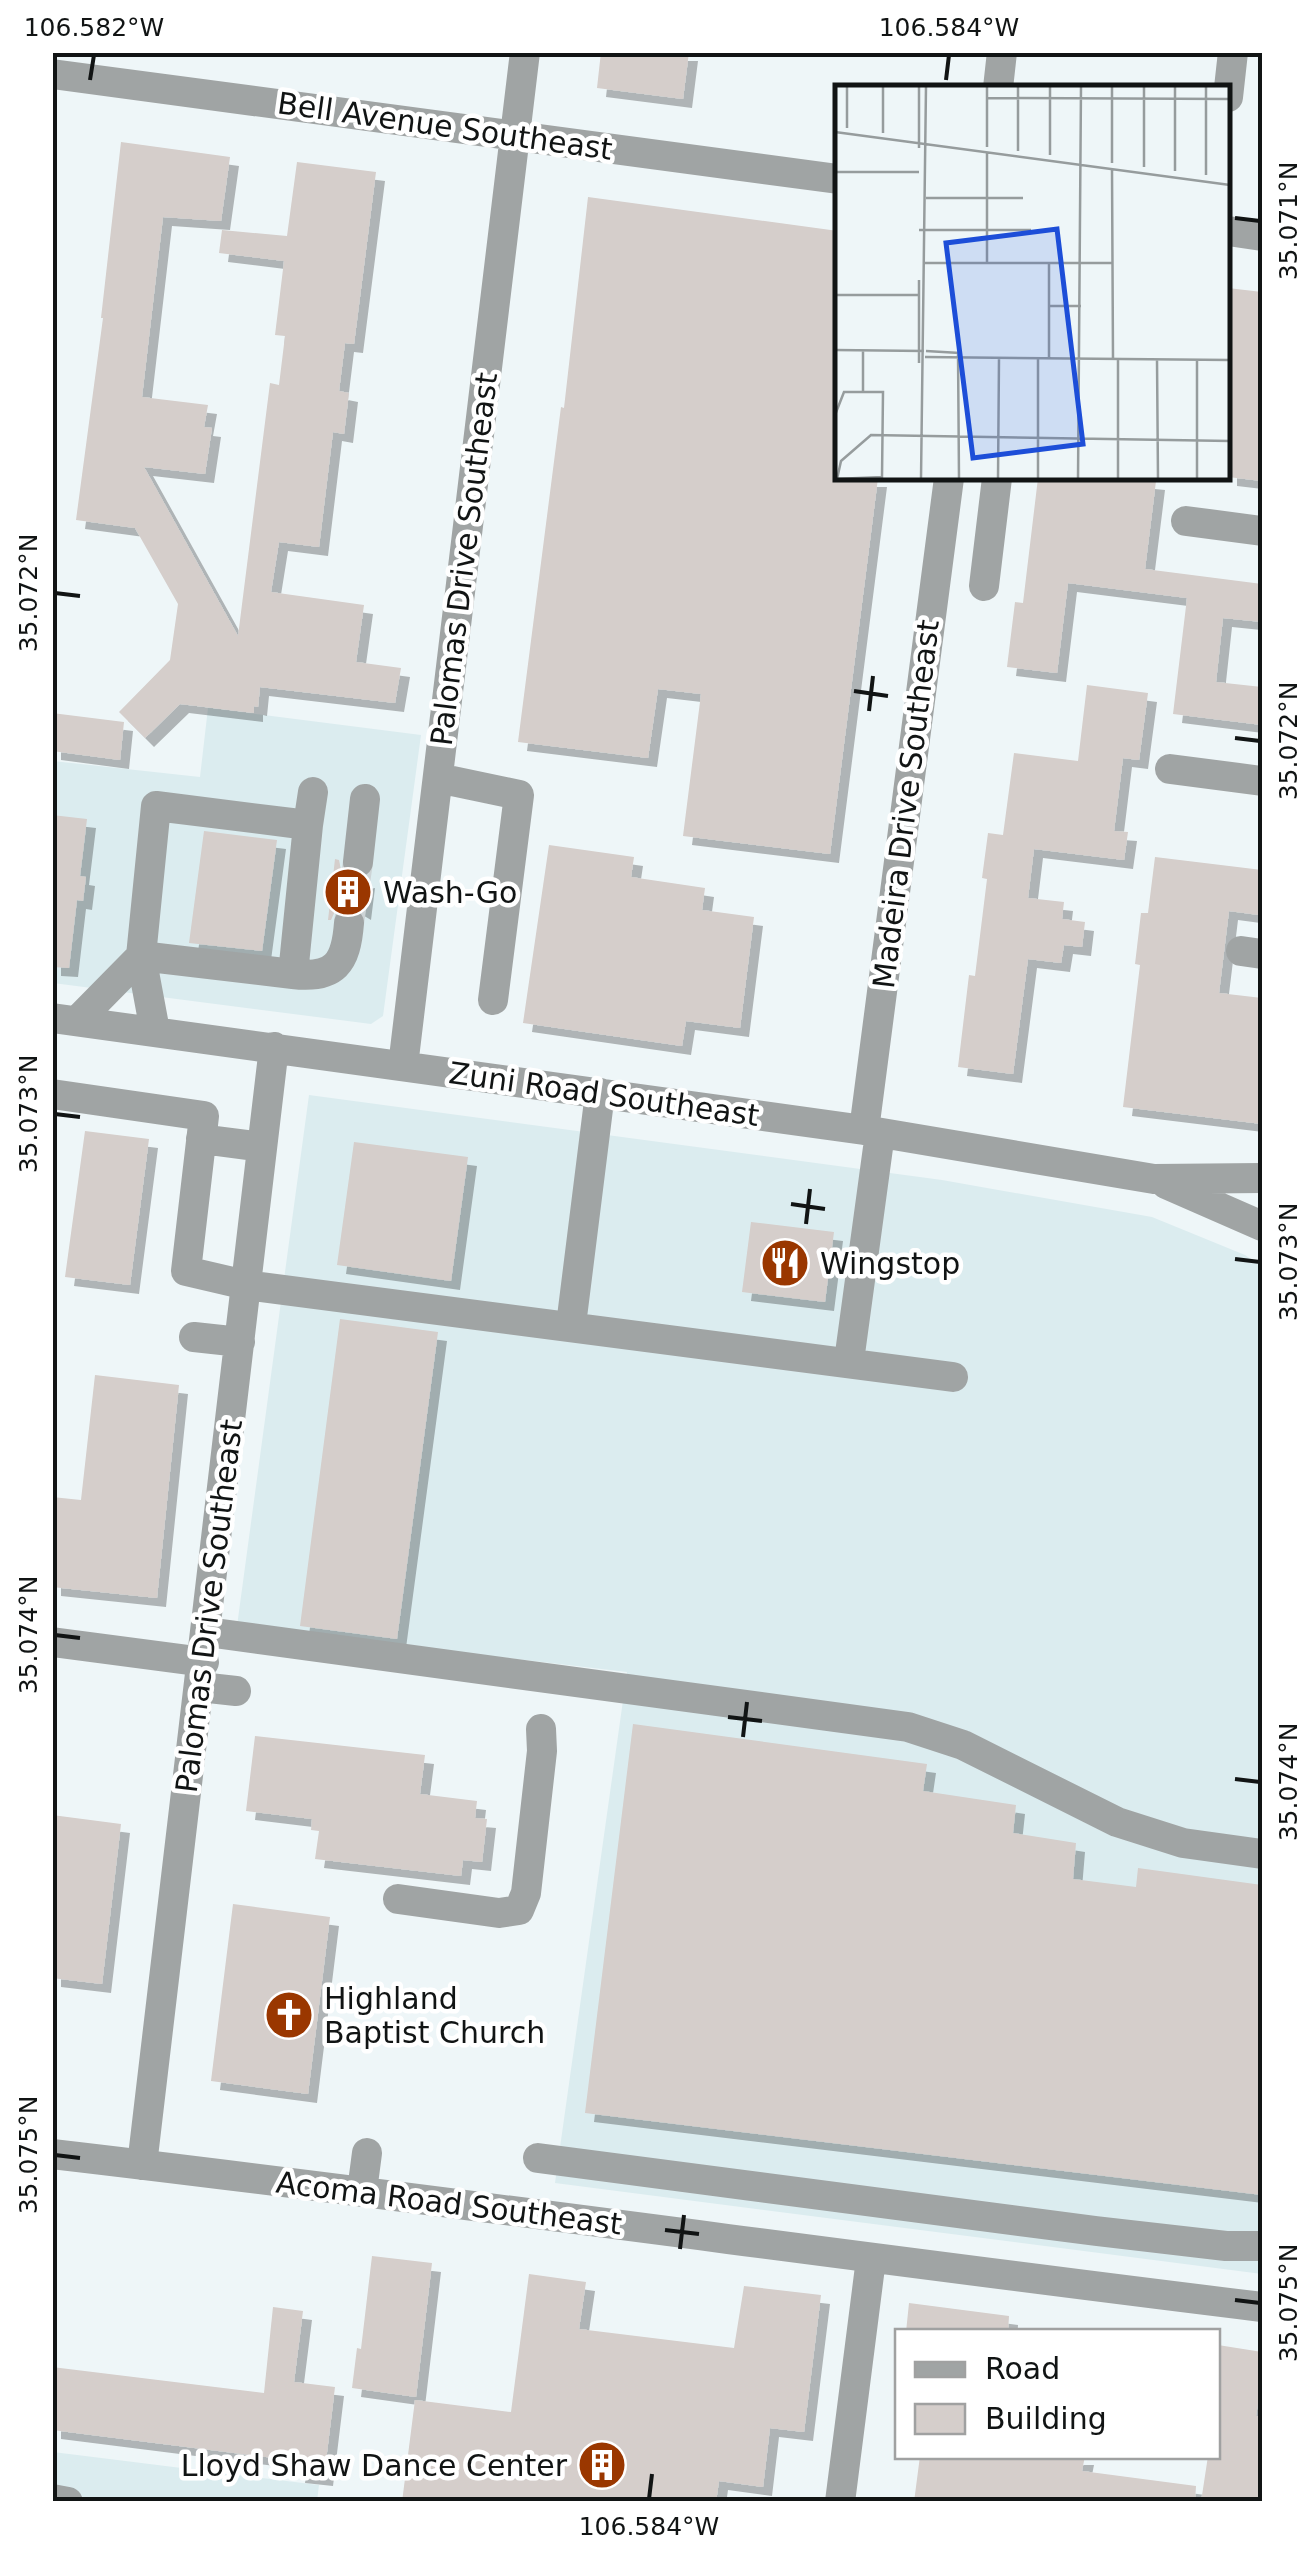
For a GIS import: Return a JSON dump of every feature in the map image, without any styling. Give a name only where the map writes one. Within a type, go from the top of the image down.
[{"type":"street","name":"Palomas Drive Southeast","points":[[404,1066],[525,52]]},
{"type":"street","points":[[998,85],[1002,52]]},
{"type":"street","points":[[1229,85],[1232,52]]},
{"type":"street","name":"Bell Avenue Southeast","points":[[52,74],[835,179]]},
{"type":"street","points":[[1230,231],[1262,236]]},
{"type":"street","points":[[948,482],[996,484],[984,586]]},
{"type":"street","name":"Madeira Drive Southeast","points":[[850,1362],[872,1132],[948,482]]},
{"type":"street","points":[[1186,522],[1262,532]]},
{"type":"street","points":[[940,548],[988,554]]},
{"type":"street","points":[[1170,769],[1262,781]]},
{"type":"street","points":[[438,778],[519,795],[493,1000]]},
{"type":"street","points":[[293,974],[313,792]]},
{"type":"street","points":[[358,862],[365,799]]},
{"type":"street","points":[[155,1031],[141,956],[156,806],[308,826]]},
{"type":"street","points":[[65,1020],[141,956],[293,974],[317,976],[329,972],[345,950],[349,922]]},
{"type":"street","name":"Zuni Road Southeast","points":[[65,1020],[872,1132],[1154,1179],[1262,1178]]},
{"type":"street","name":"Palomas Drive Southeast","points":[[142,2165],[274,1047]]},
{"type":"street","points":[[52,1094],[204,1116],[186,1271],[246,1285],[953,1377]]},
{"type":"street","points":[[572,1325],[600,1094]]},
{"type":"street","points":[[201,1139],[262,1147]]},
{"type":"street","name":"Zuni Road Southeast","points":[[1154,1179],[1262,1226]]},
{"type":"street","points":[[194,1337],[240,1342]]},
{"type":"street","points":[[52,1642],[908,1727],[963,1746],[1117,1822],[1183,1843],[1262,1854]]},
{"type":"street","points":[[204,1660],[236,1690]]},
{"type":"street","points":[[398,1899],[499,1913],[519,1910],[528,1876],[542,1751],[541,1728]]},
{"type":"street","points":[[362,2191],[366,2153]]},
{"type":"street","name":"Acoma Road Southeast","points":[[52,2154],[1262,2307]]},
{"type":"street","points":[[538,2158],[1096,2232],[1226,2246],[1262,2246]]},
{"type":"street","points":[[840,2502],[870,2260]]},
{"type":"street","points":[[52,2499],[68,2502]]},
{"type":"shaded area","points":[[208,708],[421,735],[383,1016],[371,1024],[53,983],[53,761],[200,777]]},
{"type":"shaded area","points":[[309,1095],[942,1180],[1152,1217],[1245,1255],[1262,1267],[1262,2274],[555,2183],[627,1672],[237,1626]]},
{"type":"shaded area","points":[[53,2452],[319,2485],[317,2501],[53,2502]]},
{"type":"building","points":[[601,52],[689,52],[683,99],[597,88]]},
{"type":"building","points":[[121,142],[230,157],[221,221],[163,217],[142,397],[208,405],[204,427],[212,428],[205,474],[144,467],[238,636],[270,383],[279,385],[285,336],[275,335],[284,261],[219,253],[222,230],[287,236],[297,162],[376,172],[354,344],[345,343],[339,391],[349,393],[344,434],[333,432],[319,547],[279,542],[271,592],[364,605],[356,662],[401,668],[395,703],[260,687],[254,713],[180,704],[145,738],[119,712],[170,660],[178,604],[135,528],[76,520]]},
{"type":"building","points":[[588,197],[835,231],[835,480],[878,480],[830,854],[683,836],[701,694],[658,689],[648,758],[518,742],[561,407],[564,408]]},
{"type":"building","points":[[1230,288],[1262,292],[1262,481],[1230,477]]},
{"type":"building","points":[[1038,480],[1156,481],[1145,569],[1262,584],[1262,622],[1223,618],[1216,682],[1262,687],[1262,725],[1173,714],[1187,598],[1068,583],[1057,673],[1007,667],[1015,602],[1023,603]]},
{"type":"building","points":[[1087,685],[1148,693],[1139,760],[1123,758],[1114,831],[1128,832],[1124,860],[1034,849],[1028,898],[1064,902],[1062,919],[1085,922],[1082,947],[1064,945],[1061,963],[1028,959],[1013,1074],[958,1067],[969,975],[975,976],[987,879],[982,878],[988,833],[1003,835],[1014,753],[1078,761]]},
{"type":"building","points":[[52,713],[124,722],[120,760],[52,751]]},
{"type":"building","points":[[52,815],[87,819],[80,876],[86,877],[83,901],[77,900],[69,968],[52,967]]},
{"type":"building","points":[[204,831],[277,840],[262,951],[189,943]]},
{"type":"building","points":[[549,845],[634,857],[631,877],[705,888],[702,910],[754,917],[740,1028],[686,1021],[682,1046],[523,1023]]},
{"type":"building","points":[[1155,857],[1262,870],[1259,915],[1229,911],[1219,993],[1262,998],[1262,1124],[1123,1107],[1140,965],[1135,964],[1141,913],[1148,913]]},
{"type":"building","points":[[335,859],[348,878],[366,879],[362,911],[352,905],[342,906],[328,920]]},
{"type":"building","points":[[85,1131],[149,1139],[130,1285],[65,1277]]},
{"type":"building","points":[[354,1142],[468,1157],[451,1281],[337,1265]]},
{"type":"building","points":[[751,1222],[834,1232],[825,1302],[742,1292]]},
{"type":"building","points":[[340,1319],[438,1332],[397,1639],[300,1626]]},
{"type":"building","points":[[95,1375],[179,1385],[157,1598],[52,1587],[52,1497],[81,1500]]},
{"type":"building","points":[[633,1724],[927,1764],[923,1791],[1016,1805],[1013,1833],[1076,1843],[1073,1879],[1136,1887],[1138,1868],[1262,1885],[1262,2195],[585,2113]]},
{"type":"building","points":[[255,1736],[425,1755],[420,1794],[477,1801],[475,1818],[487,1819],[482,1862],[463,1860],[461,1876],[315,1859],[319,1831],[311,1830],[312,1819],[246,1811]]},
{"type":"building","points":[[52,1815],[121,1824],[102,1984],[52,1978]]},
{"type":"building","points":[[233,1904],[330,1917],[308,2094],[211,2081]]},
{"type":"building","points":[[372,2256],[432,2263],[416,2397],[352,2388],[357,2348],[361,2349]]},
{"type":"building","points":[[529,2274],[586,2282],[579,2329],[734,2348],[744,2286],[821,2295],[804,2432],[770,2428],[763,2487],[719,2481],[716,2502],[402,2502],[415,2400],[511,2412]]},
{"type":"building","points":[[909,2303],[1009,2316],[1008,2329],[906,2329]]},
{"type":"building","points":[[273,2307],[303,2311],[294,2382],[335,2387],[324,2477],[296,2474],[298,2461],[52,2430],[52,2367],[264,2393]]},
{"type":"building","points":[[1220,2345],[1262,2352],[1256,2416],[1262,2416],[1262,2502],[1201,2502],[1208,2459],[1220,2459]]},
{"type":"building","points":[[920,2459],[1084,2459],[1082,2471],[1196,2486],[1195,2502],[914,2502]]},
{"type":"tunnel","points":[[349,923],[358,862]]},
{"type":"place","name":"Wash-Go","points":[[348,892]]},
{"type":"place","name":"Wingstop","points":[[785,1263]]},
{"type":"place","name":"Highland Baptist Church","points":[[289,2015]]},
{"type":"place","name":"Lloyd Shaw Dance Center","points":[[602,2465]]}]
